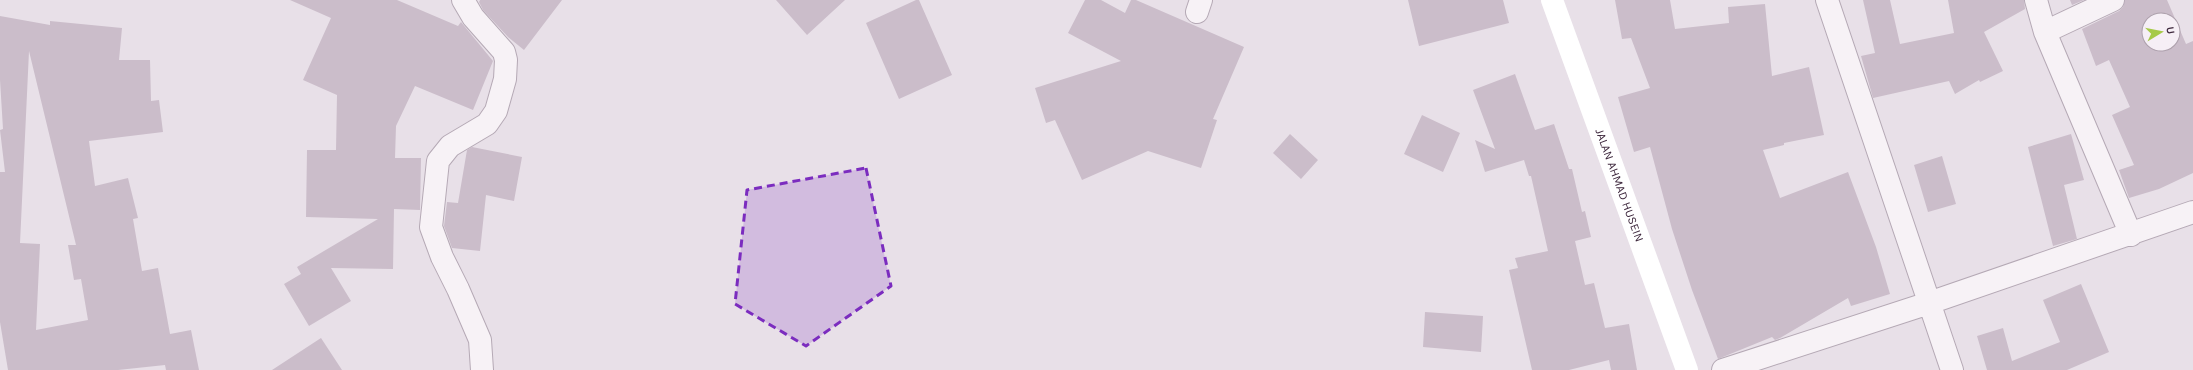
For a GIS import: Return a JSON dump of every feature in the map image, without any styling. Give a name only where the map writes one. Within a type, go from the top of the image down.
[{"type":"main road","name":"JALAN AHMAD HUSEIN","points":[[1552,0],[1687,370]]},
{"type":"street","points":[[463,0],[473,17],[504,52],[506,60],[505,79],[496,111],[487,124],[450,146],[438,161],[432,227],[442,257],[458,289],[480,340],[482,370]]},
{"type":"street","points":[[1827,0],[1952,370]]},
{"type":"street","points":[[2036,0],[2045,32],[2131,235]]},
{"type":"street","points":[[2045,32],[2113,0]]},
{"type":"street","points":[[1723,370],[1929,303],[2131,235],[2193,212]]},
{"type":"highlighted area","points":[[866,168],[891,286],[806,346],[735,304],[747,190]]},
{"type":"building","points":[[290,0],[397,0],[458,26],[461,22],[493,61],[473,110],[415,86],[396,126],[395,158],[421,158],[420,210],[394,209],[393,269],[331,268],[351,301],[309,326],[284,284],[301,274],[297,267],[378,219],[306,217],[307,150],[336,150],[337,95],[303,80],[331,18]]},
{"type":"building","points":[[480,0],[562,0],[524,50],[508,37],[483,10],[479,2]]},
{"type":"building","points":[[776,0],[845,0],[807,35]]},
{"type":"building","points":[[919,0],[952,75],[899,99],[866,23]]},
{"type":"building","points":[[1085,0],[1101,0],[1125,13],[1131,0],[1136,0],[1244,47],[1213,119],[1217,120],[1201,168],[1148,151],[1082,180],[1055,120],[1046,123],[1035,88],[1121,61],[1068,33]]},
{"type":"building","points":[[1408,0],[1503,0],[1509,23],[1419,46]]},
{"type":"building","points":[[1615,0],[1670,0],[1675,29],[1729,23],[1728,7],[1765,4],[1772,76],[1809,67],[1824,135],[1784,143],[1784,145],[1763,150],[1780,198],[1848,172],[1876,247],[1890,294],[1851,306],[1848,298],[1780,338],[1775,340],[1772,337],[1718,359],[1692,290],[1672,229],[1650,147],[1634,152],[1618,97],[1650,88],[1631,38],[1622,39]]},
{"type":"building","points":[[1863,0],[1890,0],[1900,44],[1954,33],[1948,0],[2024,0],[2025,9],[1984,32],[2003,71],[1980,82],[1979,80],[1955,94],[1949,81],[1873,98],[1861,56],[1875,53]]},
{"type":"building","points":[[2070,0],[2084,0],[2072,5]]},
{"type":"building","points":[[2125,0],[2167,0],[2172,12],[2141,12],[2141,52],[2181,52],[2181,32],[2186,44],[2193,41],[2193,173],[2159,189],[2129,198],[2119,170],[2134,165],[2112,115],[2130,107],[2109,60],[2096,66],[2082,29],[2119,11],[2123,7]]},
{"type":"building","points":[[0,16],[50,25],[50,21],[122,28],[119,60],[150,60],[151,101],[159,100],[163,132],[89,141],[95,186],[128,178],[138,218],[133,219],[142,271],[158,268],[170,334],[191,330],[199,370],[166,370],[165,365],[118,370],[8,370],[0,322],[0,172],[5,172],[0,130],[3,129],[0,80]],"holes":[[[29,51],[76,245],[68,245],[74,280],[81,279],[88,320],[36,330],[40,244],[20,243]]]},
{"type":"building","points":[[1515,74],[1535,130],[1554,124],[1569,169],[1572,169],[1582,212],[1585,211],[1591,237],[1575,241],[1585,285],[1594,283],[1605,328],[1629,324],[1637,370],[1611,370],[1609,360],[1569,370],[1532,370],[1509,270],[1518,268],[1515,258],[1548,251],[1531,176],[1529,176],[1524,160],[1485,172],[1475,140],[1495,149],[1473,90]]},
{"type":"building","points":[[1422,115],[1460,133],[1443,172],[1404,154]]},
{"type":"building","points":[[1290,134],[1318,160],[1301,179],[1273,153]]},
{"type":"building","points":[[2071,134],[2084,180],[2064,185],[2077,239],[2053,246],[2028,147]]},
{"type":"building","points":[[472,147],[522,157],[514,201],[486,195],[480,251],[452,248],[444,226],[447,202],[458,203],[467,150]]},
{"type":"building","points":[[1942,156],[1956,204],[1928,212],[1914,165]]},
{"type":"building","points":[[2081,284],[2109,352],[2067,370],[1987,370],[1977,336],[2003,328],[2012,361],[2060,342],[2043,300]]},
{"type":"building","points":[[1425,312],[1483,316],[1481,352],[1423,347]]},
{"type":"building","points":[[321,338],[342,370],[272,370]]}]
